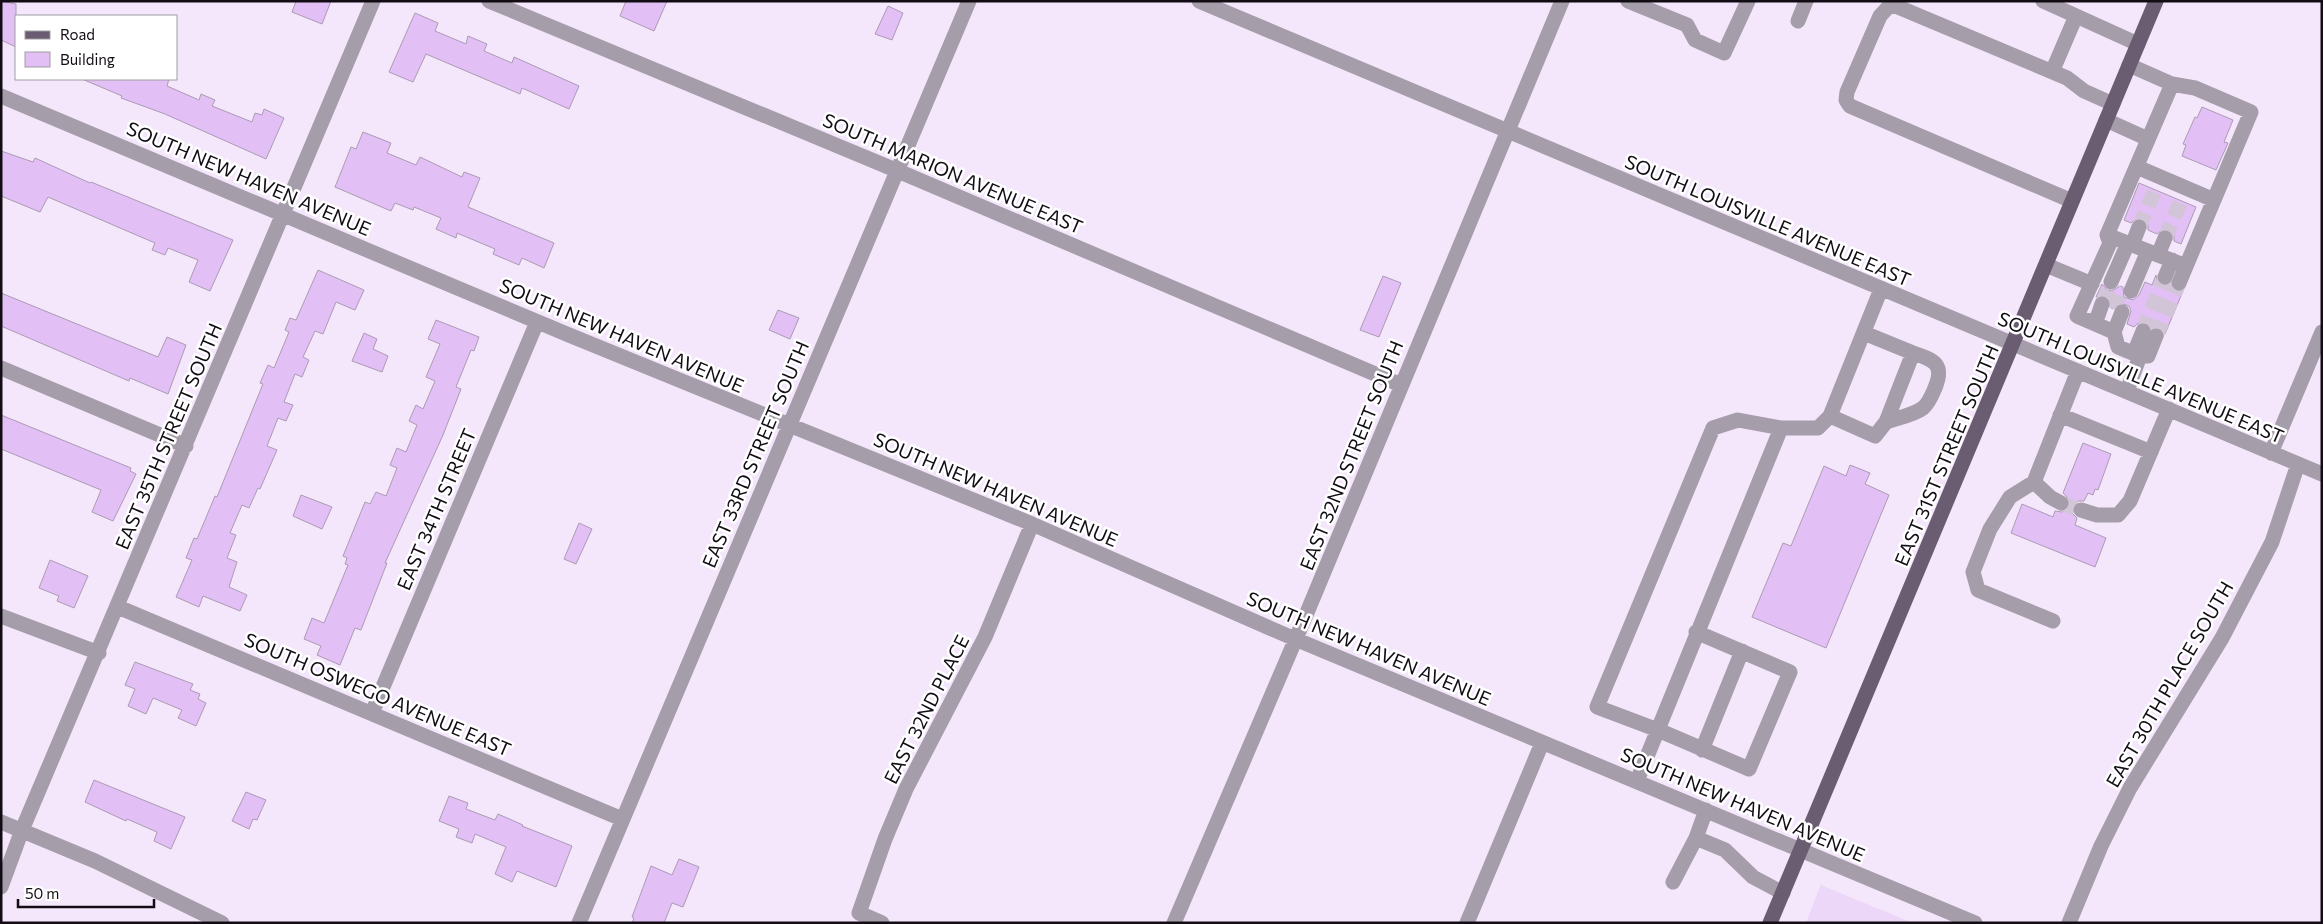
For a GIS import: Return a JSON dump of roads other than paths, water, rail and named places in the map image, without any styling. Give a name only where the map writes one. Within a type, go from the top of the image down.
[{"type":"main road","name":"EAST 31ST STREET SOUTH","points":[[1770,923],[2156,1]]},
{"type":"street","name":"EAST 35TH STREET SOUTH","points":[[1,887],[22,830],[99,653],[373,1]]},
{"type":"street","name":"SOUTH MARION AVENUE EAST","points":[[489,1],[898,171],[1401,384]]},
{"type":"street","name":"EAST 33RD STREET SOUTH","points":[[579,923],[969,1]]},
{"type":"street","name":"SOUTH LOUISVILLE AVENUE EAST","points":[[1199,1],[1507,133],[2322,474]]},
{"type":"street","name":"EAST 32ND STREET SOUTH","points":[[1174,923],[1296,639],[1562,1]]},
{"type":"street","points":[[1628,1],[1687,25],[1695,40],[1724,53],[1748,1]]},
{"type":"street","points":[[1798,21],[1806,1]]},
{"type":"street","points":[[2043,1],[2138,44]]},
{"type":"street","points":[[2072,201],[1850,106],[1846,100],[1847,92],[1880,16],[1891,4],[2067,78],[2084,91],[2113,104]]},
{"type":"street","points":[[2055,64],[2076,16]]},
{"type":"street","points":[[2129,65],[2172,84],[2195,88],[2251,112],[2214,200],[2179,263],[2172,280]]},
{"type":"street","points":[[2150,334],[2148,356],[2137,354],[2118,347],[2104,328],[2077,316],[2110,243],[2107,234],[2172,84]]},
{"type":"street","name":"SOUTH NEW HAVEN AVENUE","points":[[1,96],[537,322],[1032,524],[1296,639],[1975,923]]},
{"type":"street","points":[[2106,120],[2148,139]]},
{"type":"street","points":[[2136,168],[2157,184],[2183,195],[2214,200]]},
{"type":"street","points":[[2139,227],[2141,248],[2122,286],[2141,248],[2165,238]]},
{"type":"street","points":[[2107,234],[2179,263]]},
{"type":"street","points":[[2046,265],[2092,284]]},
{"type":"street","points":[[1696,632],[1790,672],[1749,769],[1658,730],[1598,707],[1713,428],[1738,420],[1781,428],[1818,428],[1830,416],[1881,289]]},
{"type":"street","points":[[2104,328],[2113,308],[2104,328]]},
{"type":"street","name":"EAST 34TH STREET","points":[[372,713],[537,322]]},
{"type":"street","points":[[2271,453],[2322,332]]},
{"type":"street","points":[[1864,333],[1932,360],[1938,367],[1939,377],[1930,400],[1923,409],[1886,422]]},
{"type":"street","points":[[1830,416],[1875,436],[1886,422],[1913,353]]},
{"type":"street","points":[[2127,391],[2137,354]]},
{"type":"street","points":[[1,368],[186,446]]},
{"type":"street","points":[[2053,621],[1978,590],[1973,572],[1990,529],[2010,497],[2034,482],[2078,371]]},
{"type":"street","points":[[2081,510],[2097,515],[2118,515],[2130,501],[2169,409]]},
{"type":"street","points":[[2060,416],[2151,452]]},
{"type":"street","points":[[1637,781],[1696,632],[1781,428]]},
{"type":"street","name":"EAST 30TH PLACE SOUTH","points":[[2068,923],[2101,846],[2130,788],[2222,638],[2272,542],[2298,464]]},
{"type":"street","points":[[2034,482],[2050,497],[2061,503]]},
{"type":"street","name":"EAST 32ND PLACE","points":[[882,923],[859,913],[884,839],[906,788],[985,637],[1032,524]]},
{"type":"street","name":"SOUTH OSWEGO AVENUE EAST","points":[[118,607],[622,818]]},
{"type":"street","points":[[1,616],[99,653]]},
{"type":"street","points":[[1702,750],[1742,651]]},
{"type":"street","points":[[1467,923],[1542,742]]},
{"type":"street","points":[[1673,882],[1696,838],[1706,810]]},
{"type":"street","points":[[1,822],[95,861],[222,923]]},
{"type":"street","points":[[1696,838],[1724,850],[1753,878],[1783,892]]},
{"type":"tunnel","points":[[2139,227],[2155,190]]},
{"type":"tunnel","points":[[2165,238],[2181,201]]},
{"type":"tunnel","points":[[2143,331],[2165,277]]},
{"type":"tunnel","points":[[2102,304],[2111,282]]},
{"type":"tunnel","points":[[2156,336],[2179,283]]},
{"type":"tunnel","points":[[2113,309],[2122,287]]},
{"type":"tunnel","points":[[2061,503],[2081,510]]}]
